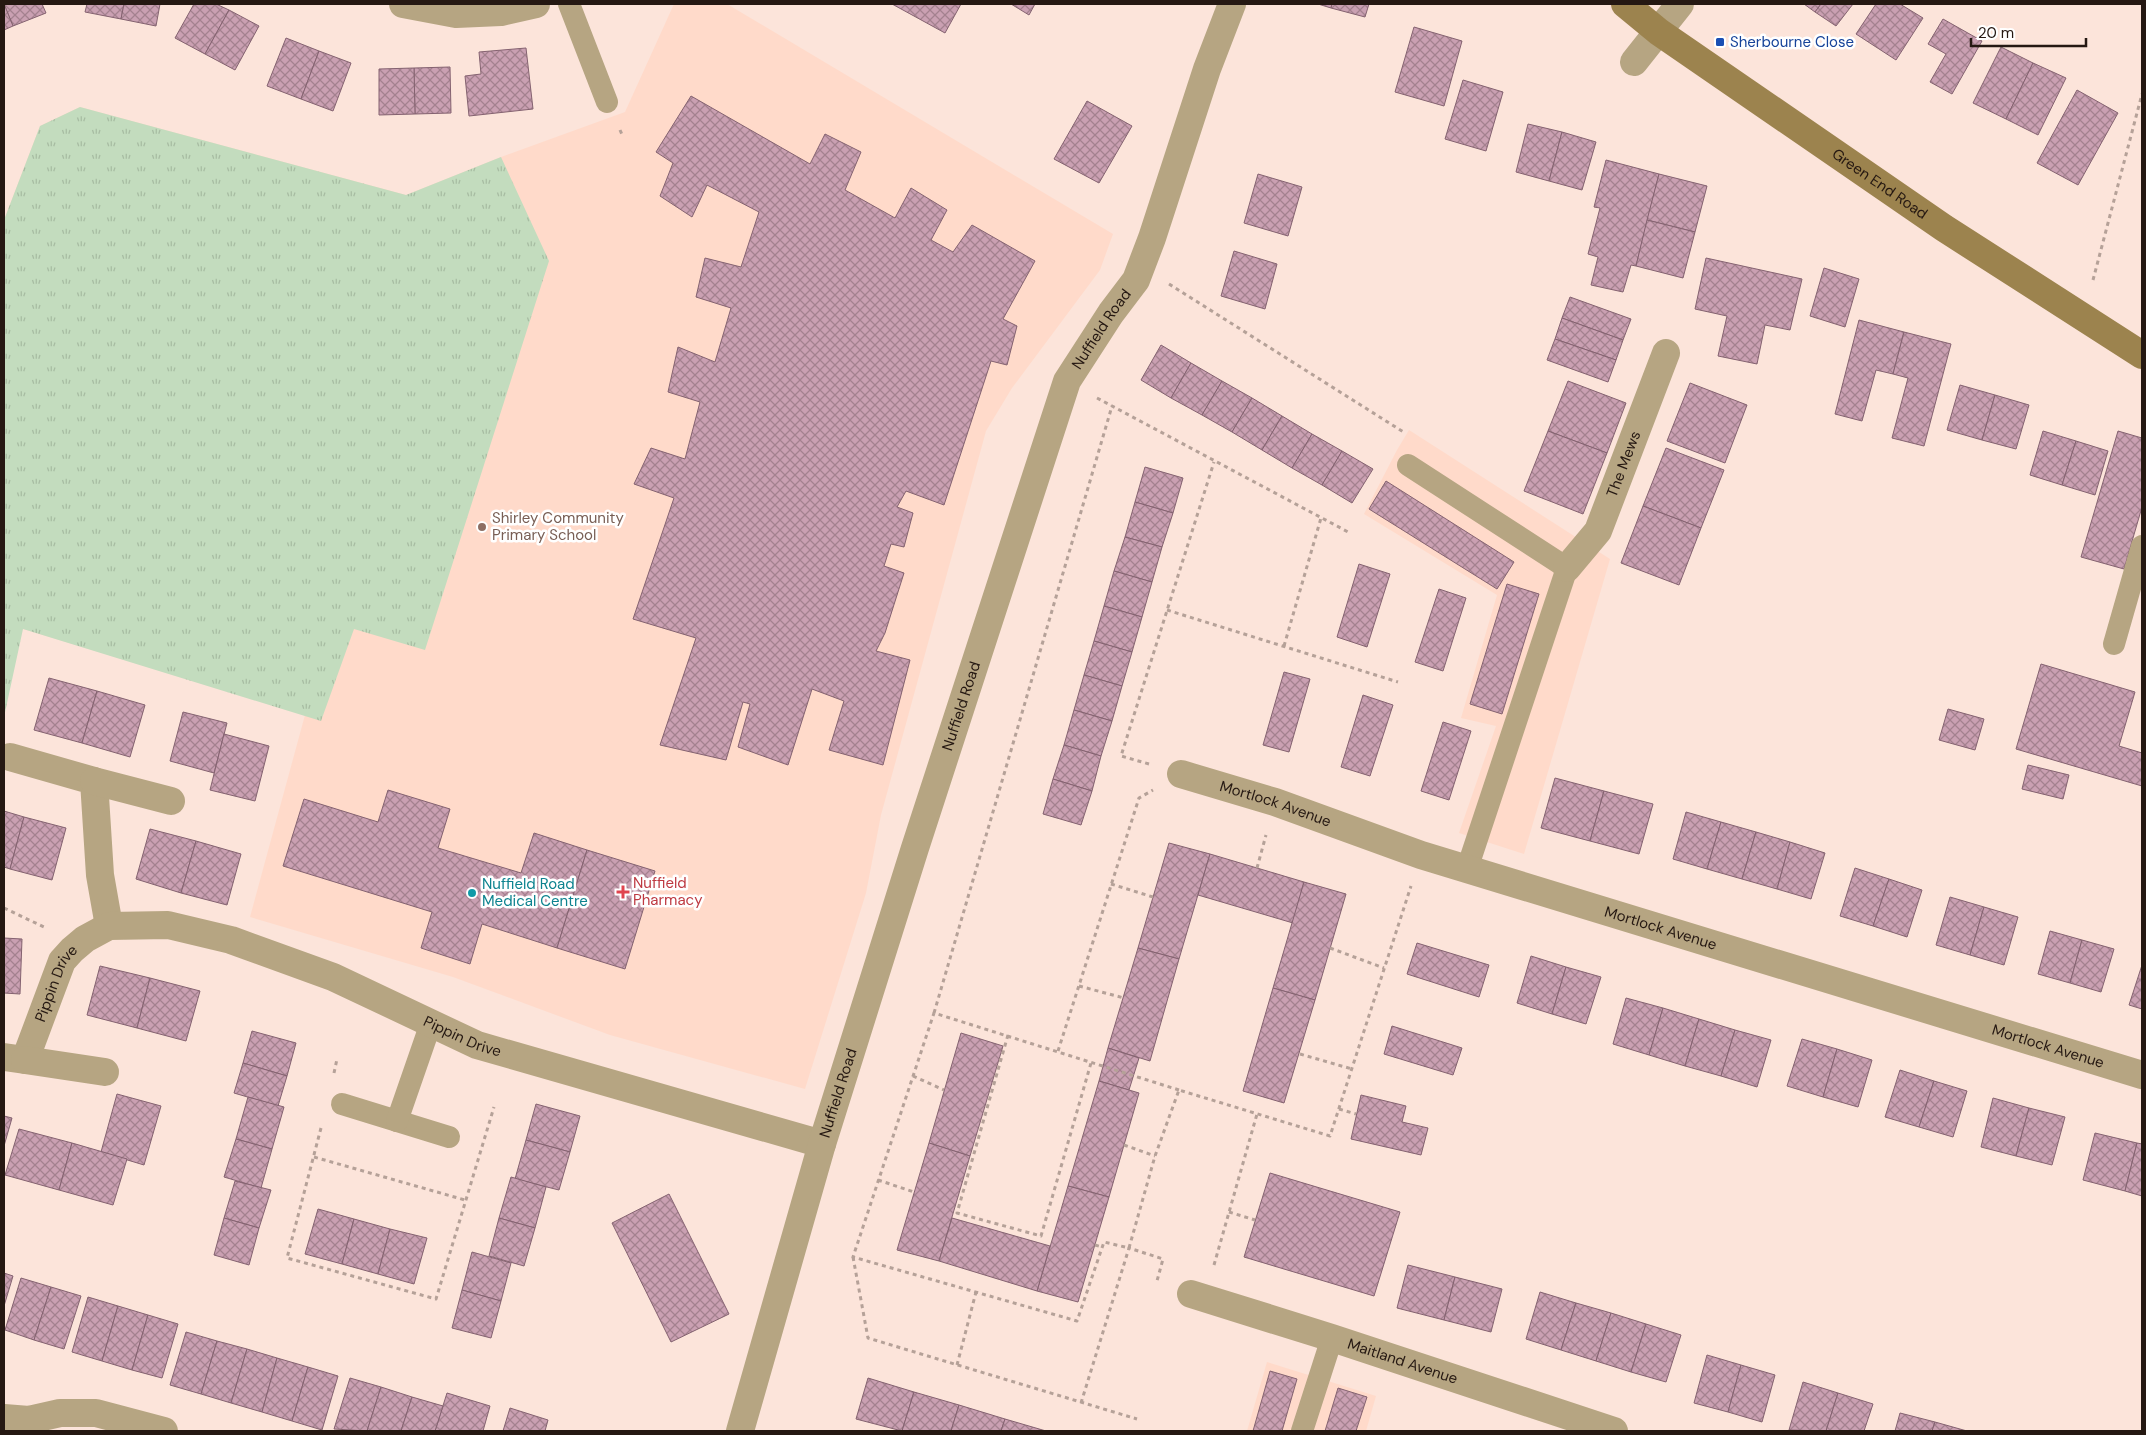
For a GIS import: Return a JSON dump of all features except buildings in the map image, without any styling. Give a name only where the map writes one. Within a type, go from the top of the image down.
[{"type":"street","points":[[403,4],[456,14],[501,12],[536,4]]},
{"type":"street","name":"Nuffield Road","points":[[740,1431],[822,1144],[918,838],[1067,381],[1111,313],[1136,280],[1152,238],[1207,69],[1232,4]]},
{"type":"street","name":"Green End Road","points":[[1625,4],[1659,32],[1944,228],[2142,355]]},
{"type":"street","points":[[1634,62],[1680,4]]},
{"type":"street","name":"The Mews","points":[[1567,568],[1598,531],[1666,353]]},
{"type":"street","points":[[10,757],[171,801]]},
{"type":"street","name":"Mortlock Avenue","points":[[1181,774],[1275,802],[1421,855],[2142,1075]]},
{"type":"street","points":[[94,781],[100,875],[110,926]]},
{"type":"street","name":"Pippin Drive","points":[[105,1072],[15,1058],[62,962],[72,950],[85,939],[110,926],[168,925],[231,940],[333,977],[477,1045],[822,1144]]},
{"type":"street","name":"Maitland Avenue","points":[[1198,1296],[1614,1431]]},
{"type":"street","points":[[4,1418],[29,1420],[60,1414],[96,1414],[164,1431]]},
{"type":"lane","points":[[569,4],[607,102]]},
{"type":"lane","points":[[1408,465],[1567,568],[1467,869]]},
{"type":"lane","points":[[2114,644],[2142,546]]},
{"type":"lane","points":[[397,1121],[431,1023]]},
{"type":"lane","points":[[342,1104],[449,1138]]},
{"type":"lane","points":[[1302,1431],[1332,1338]]},
{"type":"path","points":[[2092,280],[2142,94]]},
{"type":"path","points":[[1142,266],[1411,436]]},
{"type":"path","points":[[1067,381],[1214,462],[1350,533]]},
{"type":"path","points":[[1112,406],[934,1013],[853,1257],[868,1338],[1137,1419]]},
{"type":"path","points":[[1181,774],[1121,756],[1214,462]]},
{"type":"path","points":[[1284,646],[1321,518]]},
{"type":"path","points":[[1167,610],[1398,682]]},
{"type":"path","points":[[1058,1051],[1139,798],[1181,774]]},
{"type":"path","points":[[934,1013],[1330,1136],[1421,855]]},
{"type":"path","points":[[1111,884],[1153,897]]},
{"type":"path","points":[[4,908],[43,926],[72,950]]},
{"type":"path","points":[[1330,948],[1384,968]]},
{"type":"path","points":[[1079,986],[1124,998]]},
{"type":"path","points":[[1008,1035],[957,1213],[1041,1236],[1092,1063]]},
{"type":"path","points":[[1300,1054],[1352,1069]]},
{"type":"path","points":[[333,1079],[337,1059]]},
{"type":"path","points":[[913,1076],[944,1090]]},
{"type":"path","points":[[1081,1403],[1155,1156],[1179,1090]]},
{"type":"path","points":[[321,1128],[287,1258],[436,1299],[494,1107]]},
{"type":"path","points":[[1338,1109],[1356,1114]]},
{"type":"path","points":[[853,1257],[1077,1321],[1104,1242],[1163,1259],[1157,1284],[1198,1296],[1229,1212],[1257,1114]]},
{"type":"path","points":[[1124,1145],[1155,1156]]},
{"type":"path","points":[[314,1157],[465,1200]]},
{"type":"path","points":[[878,1180],[914,1192]]},
{"type":"path","points":[[1229,1212],[1255,1220]]},
{"type":"path","points":[[1095,1245],[1102,1246]]},
{"type":"path","points":[[957,1365],[976,1292]]},
{"type":"shaded area","name":"Shirley Community Primary School","points":[[674,4],[727,4],[1113,234],[1100,270],[1012,388],[986,431],[881,815],[866,893],[805,1089],[610,1035],[453,977],[250,917],[305,715],[4,623],[4,220],[40,126],[80,107],[406,195],[501,157],[625,112]]},
{"type":"shaded area","points":[[1409,430],[1610,559],[1524,854],[1459,833],[1496,726],[1461,718],[1497,595],[1364,514]]},
{"type":"shaded area","points":[[1267,1362],[1376,1396],[1366,1431],[1247,1431]]},
{"type":"green space","points":[[80,107],[406,195],[501,157],[549,261],[425,650],[354,629],[321,721],[23,629],[4,717],[4,220],[40,126]]},
{"type":"place","name":"Sherbourne Close","points":[[1720,42]]},
{"type":"place","name":"Shirley Community Primary School","points":[[482,527]]},
{"type":"place","name":"Nuffield Pharmacy","points":[[623,892]]},
{"type":"place","name":"Nuffield Road Medical Centre","points":[[472,893]]}]
